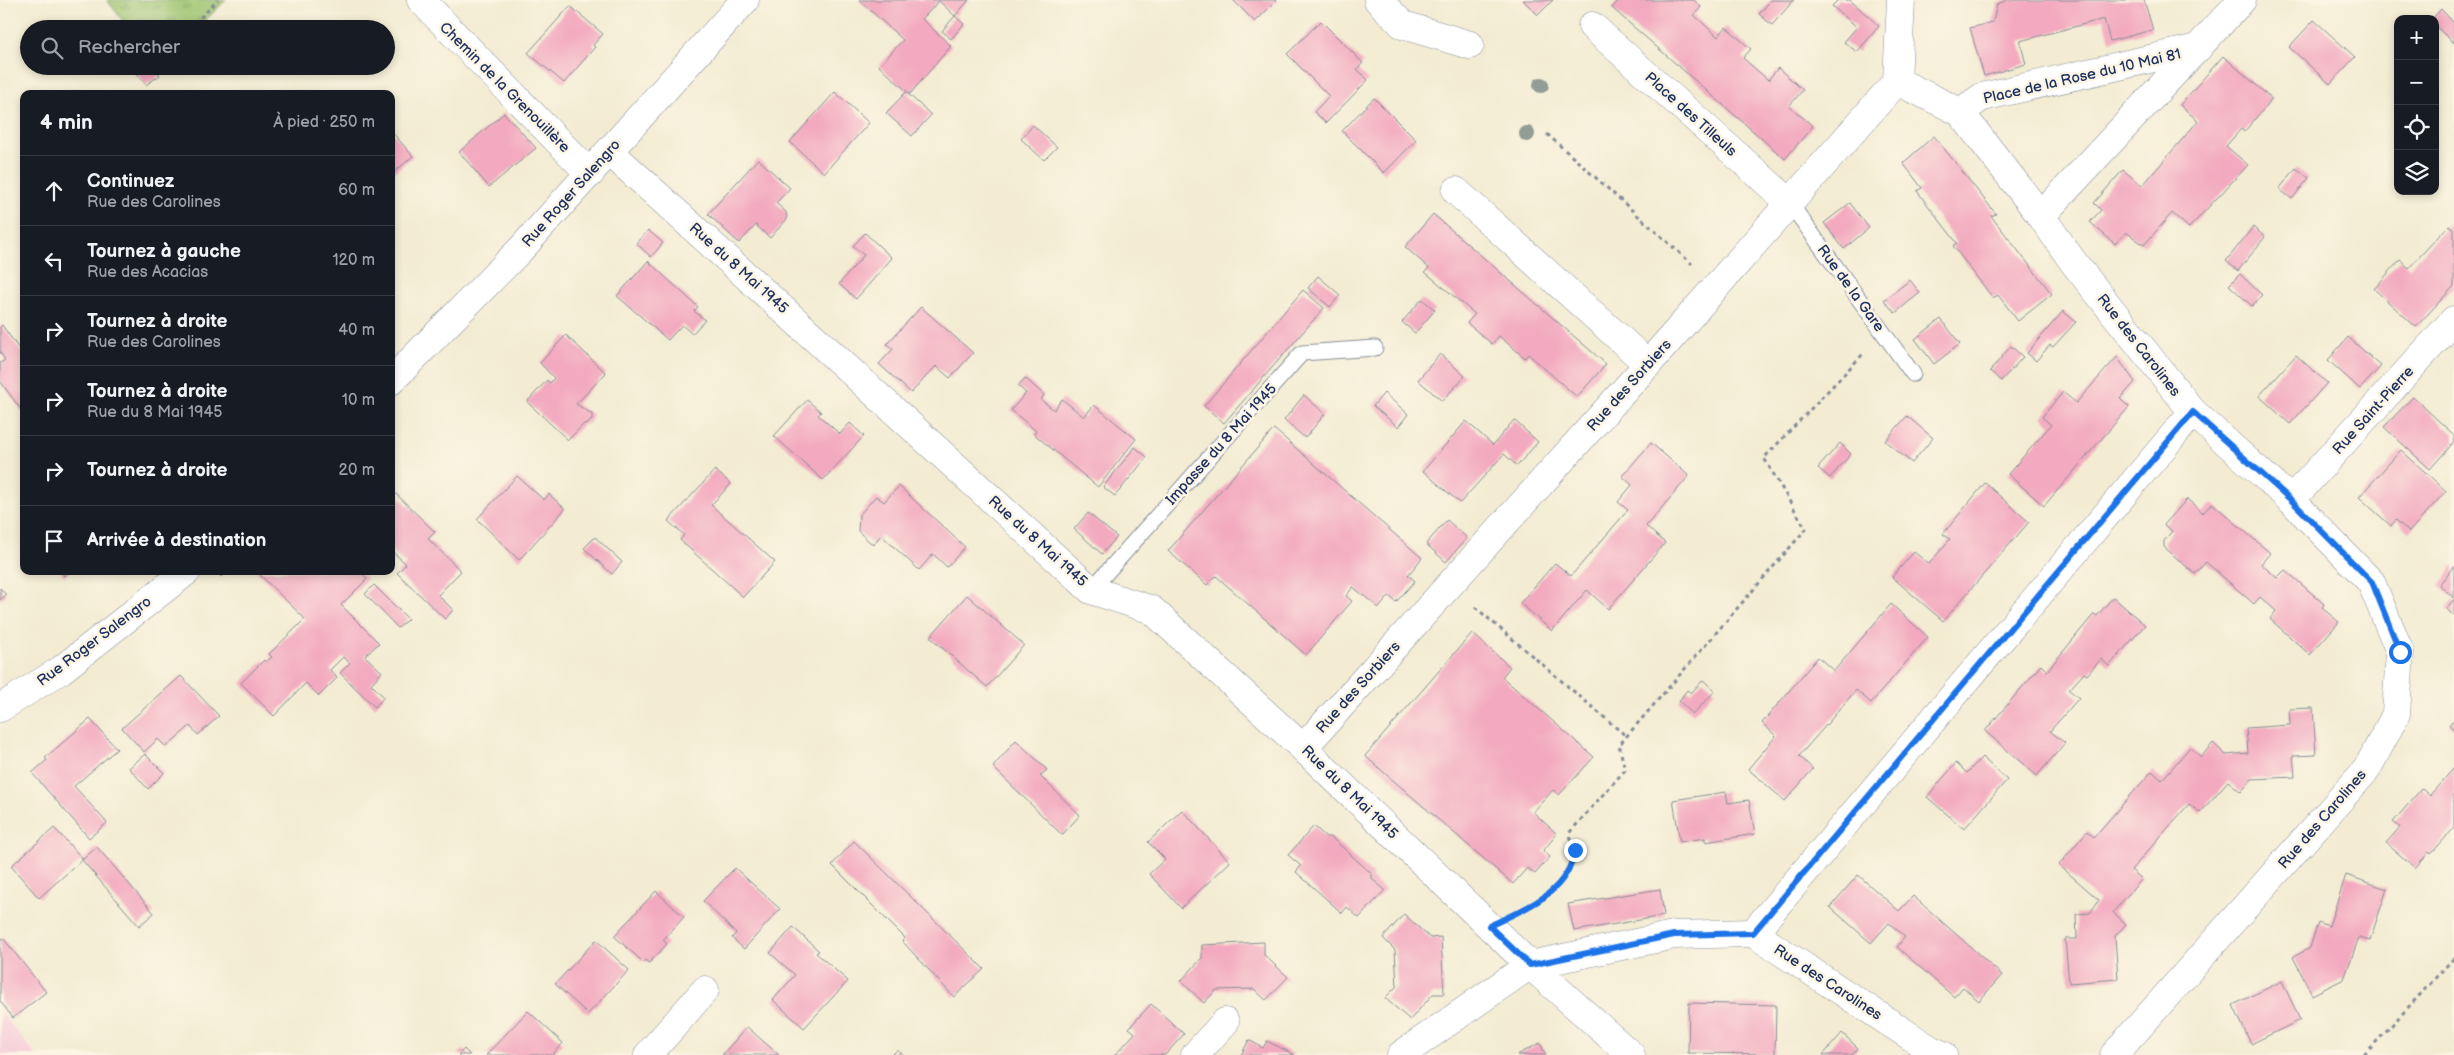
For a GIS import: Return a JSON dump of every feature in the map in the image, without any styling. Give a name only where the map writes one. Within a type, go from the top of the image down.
[{"type":"street","name":"Chemin de la Grenouillère","points":[[421,0],[590,174]]},
{"type":"street","name":"Rue Roger Salengro","points":[[395,376],[522,248],[745,0]]},
{"type":"street","points":[[1378,0],[1403,24],[1470,45]]},
{"type":"street","points":[[1901,0],[1897,81],[1960,112],[2041,216]]},
{"type":"street","points":[[2198,48],[2242,0]]},
{"type":"street","name":"Place des Tilleuls","points":[[1592,26],[1789,202]]},
{"type":"street","name":"Place de la Rose du 10 Mai 81","points":[[1960,112],[1982,97],[2198,48]]},
{"type":"street","name":"Place de la Rose du 10 Mai 81","points":[[2041,216],[2198,48]]},
{"type":"street","name":"Rue des Sorbiers","points":[[1303,748],[1648,364],[1897,81]]},
{"type":"street","name":"Rue du 8 Mai 1945","points":[[609,151],[1092,590],[1152,610],[1303,748],[1530,965],[1631,1055]]},
{"type":"street","points":[[1456,191],[1648,364]]},
{"type":"street","name":"Rue des Carolines","points":[[2041,216],[2074,263],[2193,412],[2291,500],[2372,582],[2400,652],[2396,714],[2367,769],[2114,1055]]},
{"type":"street","name":"Rue Saint-Pierre","points":[[2291,500],[2454,320]]},
{"type":"street","points":[[1401,1055],[1530,965],[1674,935],[1753,933],[2193,412]]},
{"type":"street","name":"Rue Roger Salengro","points":[[0,708],[61,670],[181,575]]},
{"type":"street","name":"Rue des Carolines","points":[[1753,933],[1931,1050],[1943,1055]]},
{"type":"street","points":[[648,1055],[706,990]]},
{"type":"street","points":[[1195,1055],[1225,1022]]},
{"type":"lane","name":"Rue de la Gare","points":[[1789,202],[1913,374]]},
{"type":"lane","name":"Impasse du 8 Mai 1945","points":[[1092,590],[1302,353],[1375,348]]},
{"type":"path","points":[[198,20],[218,0]]},
{"type":"path","points":[[1547,134],[1716,286]]},
{"type":"path","points":[[1489,926],[1548,897],[1572,866],[1575,850],[1569,833],[1625,770],[1619,745],[1806,529],[1764,458],[1883,333]]},
{"type":"path","points":[[1450,585],[1626,736]]},
{"type":"path","points":[[2364,1055],[2454,958]]},
{"type":"shaded area","points":[[0,1011],[35,1055],[0,1055]]},
{"type":"green space","points":[[107,0],[226,0],[206,20],[122,20]]},
{"type":"building","points":[[859,0],[969,0],[955,16],[939,1],[922,19],[951,46],[910,94],[879,66],[903,40]]},
{"type":"building","points":[[1233,0],[1277,0],[1255,22]]},
{"type":"building","points":[[1523,0],[1553,0],[1538,15]]},
{"type":"building","points":[[1619,0],[1694,0],[1701,7],[1694,15],[1718,37],[1726,27],[1751,49],[1743,58],[1768,80],[1778,68],[1803,90],[1789,106],[1813,126],[1785,159],[1612,8]]},
{"type":"building","points":[[1771,0],[1794,0],[1772,25],[1759,14]]},
{"type":"building","points":[[1838,0],[1850,0],[1879,26],[1857,52],[1844,42],[1857,27],[1832,6]]},
{"type":"building","points":[[2008,0],[2144,0],[2153,30],[2110,41],[2104,19],[2020,41],[2026,64],[1984,76],[1970,28],[1993,22],[1997,4]]},
{"type":"building","points":[[570,6],[603,34],[593,45],[595,47],[564,83],[528,53]]},
{"type":"building","points":[[2441,9],[2454,23],[2454,43],[2439,30],[2439,15],[2436,15]]},
{"type":"building","points":[[955,16],[964,24],[951,39],[942,31]]},
{"type":"building","points":[[2314,20],[2355,57],[2330,84],[2289,47]]},
{"type":"building","points":[[1321,21],[1363,63],[1357,69],[1368,80],[1326,123],[1314,112],[1329,96],[1287,54]]},
{"type":"building","points":[[2223,56],[2272,99],[2244,132],[2241,129],[2226,146],[2248,165],[2189,228],[2172,213],[2144,245],[2126,232],[2115,244],[2090,222],[2101,210],[2094,203],[2123,170],[2142,186],[2198,121],[2180,105]]},
{"type":"building","points":[[138,75],[160,75],[146,85]]},
{"type":"building","points":[[835,92],[869,123],[824,173],[790,142]]},
{"type":"building","points":[[906,92],[931,115],[912,136],[886,113]]},
{"type":"building","points":[[1374,98],[1416,140],[1384,173],[1342,131]]},
{"type":"building","points":[[504,113],[536,148],[489,187],[459,152]]},
{"type":"building","points":[[1033,125],[1057,147],[1044,160],[1021,139]]},
{"type":"building","points":[[395,136],[413,156],[395,172]]},
{"type":"building","points":[[1934,136],[1996,214],[1991,216],[2052,294],[2018,321],[1998,295],[1993,298],[1953,246],[1957,243],[1917,191],[1922,188],[1903,163]]},
{"type":"building","points":[[758,159],[790,188],[776,203],[786,212],[787,219],[770,238],[756,225],[739,243],[708,214]]},
{"type":"building","points":[[2296,168],[2309,178],[2292,199],[2279,189]]},
{"type":"building","points":[[1850,203],[1869,228],[1844,249],[1824,223]]},
{"type":"building","points":[[1433,214],[1606,364],[1577,397],[1528,354],[1525,358],[1499,336],[1492,344],[1467,323],[1475,314],[1425,272],[1429,268],[1405,247]]},
{"type":"building","points":[[2449,225],[2454,229],[2454,286],[2416,327],[2374,289],[2400,260],[2409,268]]},
{"type":"building","points":[[2253,227],[2265,237],[2238,271],[2226,261]]},
{"type":"building","points":[[648,230],[663,243],[651,257],[636,243]]},
{"type":"building","points":[[865,233],[892,258],[856,299],[839,284],[864,255],[853,246]]},
{"type":"building","points":[[648,261],[698,307],[694,311],[705,320],[692,334],[682,325],[668,340],[617,296]]},
{"type":"building","points":[[2240,274],[2262,295],[2252,306],[2229,285]]},
{"type":"building","points":[[1318,276],[1340,295],[1330,307],[1308,288]]},
{"type":"building","points":[[1910,280],[1920,293],[1895,313],[1884,300]]},
{"type":"building","points":[[1303,290],[1324,308],[1224,423],[1204,406]]},
{"type":"building","points":[[1422,299],[1435,310],[1415,333],[1402,322]]},
{"type":"building","points":[[921,307],[973,353],[950,378],[936,366],[911,393],[879,364],[893,349],[887,344]]},
{"type":"building","points":[[2063,311],[2076,322],[2053,347],[2050,345],[2036,361],[2027,353]]},
{"type":"building","points":[[1941,319],[1960,344],[1934,364],[1915,339]]},
{"type":"building","points":[[2,325],[20,350],[20,408],[0,381],[0,363],[5,360],[0,352],[0,327]]},
{"type":"building","points":[[566,335],[606,373],[576,404],[592,414],[592,419],[587,425],[585,423],[568,440],[527,402],[547,380],[550,383],[554,378],[540,363]]},
{"type":"building","points":[[2348,337],[2381,366],[2360,389],[2328,360]]},
{"type":"building","points":[[2011,346],[2023,357],[2001,381],[1990,371]]},
{"type":"building","points":[[1440,354],[1465,376],[1442,401],[1418,380]]},
{"type":"building","points":[[2296,355],[2327,383],[2290,424],[2259,396]]},
{"type":"building","points":[[2117,357],[2135,382],[2120,399],[2129,407],[2044,506],[2008,474],[2051,425],[2042,417],[2063,392],[2076,403]]},
{"type":"building","points":[[1025,378],[1044,395],[1041,400],[1054,410],[1062,399],[1084,417],[1094,405],[1136,439],[1098,487],[1034,434],[1036,431],[1011,410],[1026,393],[1018,386]]},
{"type":"building","points":[[1384,393],[1408,414],[1398,427],[1373,406]]},
{"type":"building","points":[[1304,395],[1325,414],[1305,438],[1284,420]]},
{"type":"building","points":[[2413,397],[2454,435],[2454,442],[2430,469],[2384,427]]},
{"type":"building","points":[[807,400],[821,412],[818,415],[840,434],[850,423],[864,436],[823,480],[774,436]]},
{"type":"building","points":[[1907,416],[1933,438],[1912,463],[1885,441]]},
{"type":"building","points":[[1514,420],[1538,442],[1517,466],[1504,454],[1460,503],[1423,471],[1466,421],[1493,445]]},
{"type":"building","points":[[1274,429],[1422,558],[1408,575],[1415,581],[1396,602],[1389,596],[1379,608],[1353,587],[1346,596],[1352,601],[1306,655],[1216,576],[1207,585],[1168,551]]},
{"type":"building","points":[[1651,443],[1689,476],[1646,526],[1665,543],[1608,609],[1587,590],[1552,631],[1520,603],[1555,563],[1571,576],[1628,510],[1618,502],[1632,485],[1622,476]]},
{"type":"building","points":[[1840,443],[1851,454],[1830,478],[1818,468]]},
{"type":"building","points":[[1135,447],[1147,457],[1115,496],[1103,487]]},
{"type":"building","points":[[2401,450],[2446,491],[2409,532],[2396,520],[2391,526],[2359,497]]},
{"type":"building","points":[[715,470],[731,484],[711,505],[775,562],[743,597],[680,540],[684,535],[668,521]]},
{"type":"building","points":[[517,476],[544,500],[549,494],[565,509],[519,560],[477,519]]},
{"type":"building","points":[[1985,483],[2029,522],[1943,621],[1892,577],[1914,552],[1929,564],[1950,539],[1943,534]]},
{"type":"building","points":[[899,486],[965,547],[947,567],[933,554],[919,570],[881,535],[873,545],[858,531],[859,515],[876,496],[884,502]]},
{"type":"building","points":[[395,493],[435,532],[428,539],[461,571],[438,595],[453,610],[445,619],[397,573],[406,564],[395,554]]},
{"type":"building","points":[[2187,499],[2203,513],[2212,503],[2270,553],[2261,564],[2277,578],[2285,570],[2324,604],[2322,608],[2339,622],[2310,655],[2270,619],[2276,611],[2260,597],[2254,604],[2206,562],[2195,574],[2164,547],[2164,541],[2172,531],[2164,525]]},
{"type":"building","points":[[1088,513],[1117,537],[1102,554],[1074,529]]},
{"type":"building","points":[[1447,520],[1467,538],[1446,562],[1426,544]]},
{"type":"building","points":[[595,537],[622,562],[612,574],[584,548]]},
{"type":"building","points":[[2454,566],[2454,598],[2439,585]]},
{"type":"building","points":[[260,575],[364,575],[367,579],[341,605],[379,643],[365,656],[382,672],[371,684],[384,697],[375,707],[340,673],[350,663],[343,657],[330,670],[337,678],[319,696],[306,683],[274,716],[241,683],[264,660],[266,662],[272,657],[269,654],[305,619]]},
{"type":"building","points":[[374,585],[408,619],[398,628],[365,594]]},
{"type":"building","points":[[0,588],[6,595],[0,600]]},
{"type":"building","points":[[967,595],[1024,645],[987,687],[930,637]]},
{"type":"building","points":[[2113,597],[2145,625],[2109,666],[2101,659],[2087,675],[2084,673],[2069,690],[2079,698],[2050,731],[2065,743],[2037,776],[1985,731],[2041,665],[2047,671],[2094,614],[2097,616]]},
{"type":"building","points":[[2454,599],[2454,616],[2446,609]]},
{"type":"building","points":[[1891,604],[1928,637],[1871,703],[1856,690],[1799,756],[1813,769],[1785,801],[1748,769],[1776,736],[1762,723],[1818,657],[1834,671]]},
{"type":"building","points":[[1472,633],[1510,667],[1502,677],[1594,757],[1559,795],[1553,790],[1533,812],[1557,834],[1543,851],[1550,857],[1535,874],[1527,868],[1513,884],[1365,756]]},
{"type":"building","points":[[181,676],[219,716],[198,735],[190,726],[166,747],[158,739],[144,752],[122,728]]},
{"type":"building","points":[[1703,680],[1715,691],[1693,714],[1679,701],[1687,690],[1691,693]]},
{"type":"building","points":[[2313,708],[2316,755],[2293,756],[2295,777],[2252,779],[2241,792],[2228,781],[2200,813],[2189,804],[2131,870],[2142,879],[2113,912],[2126,924],[2115,936],[2118,979],[2069,983],[2065,939],[2077,939],[2076,914],[2090,913],[2099,900],[2059,865],[2087,831],[2094,837],[2152,771],[2162,780],[2190,747],[2201,757],[2213,743],[2226,755],[2248,753],[2246,728],[2290,725],[2289,709]]},
{"type":"building","points":[[90,719],[117,749],[74,786],[107,823],[89,838],[32,773],[47,760],[45,758]]},
{"type":"building","points":[[2454,719],[2454,729],[2449,725]]},
{"type":"building","points":[[1016,740],[1047,770],[1040,776],[1080,815],[1062,835],[993,767]]},
{"type":"building","points":[[145,754],[164,773],[148,789],[129,768]]},
{"type":"building","points":[[1982,757],[2007,780],[1964,829],[1927,797],[1956,763],[1967,773]]},
{"type":"building","points":[[2454,768],[2454,828],[2431,854],[2429,852],[2415,868],[2386,843],[2400,827],[2393,822],[2422,788],[2430,795]]},
{"type":"building","points":[[1726,792],[1728,803],[1749,800],[1755,834],[1705,842],[1705,838],[1680,842],[1673,800]]},
{"type":"building","points":[[1182,810],[1230,862],[1181,908],[1149,874],[1165,859],[1148,842]]},
{"type":"building","points":[[1314,826],[1326,837],[1331,837],[1372,874],[1372,879],[1385,890],[1359,918],[1347,907],[1342,913],[1296,872],[1301,866],[1288,855]]},
{"type":"building","points":[[54,828],[83,859],[39,898],[11,866]]},
{"type":"building","points":[[854,841],[984,969],[954,997],[902,941],[905,938],[832,865]]},
{"type":"building","points":[[97,847],[154,913],[139,926],[82,860]]},
{"type":"building","points":[[735,868],[780,909],[744,949],[732,938],[736,933],[703,901]]},
{"type":"building","points":[[1858,875],[1899,911],[1913,896],[2002,975],[1979,1001],[1963,987],[1954,997],[1897,947],[1905,937],[1889,923],[1871,943],[1830,907]]},
{"type":"building","points":[[2346,875],[2387,889],[2370,940],[2359,937],[2344,979],[2312,995],[2293,957],[2310,948],[2318,922],[2329,926]]},
{"type":"building","points":[[1660,889],[1664,916],[1574,931],[1568,904]]},
{"type":"building","points":[[656,891],[684,917],[663,940],[667,944],[649,963],[645,960],[643,962],[614,936]]},
{"type":"building","points":[[1404,914],[1430,938],[1441,937],[1444,994],[1433,994],[1410,1020],[1385,998],[1397,986],[1395,950],[1383,938]]},
{"type":"building","points":[[793,927],[819,951],[816,953],[848,981],[804,1028],[773,1000],[795,975],[770,953]]},
{"type":"building","points":[[3,938],[46,992],[13,1018],[0,1001],[0,940]]},
{"type":"building","points":[[596,940],[629,970],[588,1014],[555,984]]},
{"type":"building","points":[[1264,942],[1264,955],[1288,977],[1266,1000],[1254,989],[1216,990],[1204,1003],[1181,981],[1202,958],[1202,945]]},
{"type":"building","points":[[2282,981],[2300,1020],[2251,1044],[2233,1005]]},
{"type":"building","points":[[1689,1003],[1776,1005],[1775,1054],[1688,1053]]},
{"type":"building","points":[[1151,1004],[1184,1034],[1165,1055],[1115,1055],[1135,1033],[1129,1028]]},
{"type":"building","points":[[528,1011],[563,1043],[552,1055],[486,1055]]},
{"type":"building","points":[[747,1027],[779,1055],[722,1055]]},
{"type":"building","points":[[1842,1033],[1858,1048],[1852,1055],[1823,1055]]},
{"type":"building","points":[[1249,1040],[1263,1048],[1267,1041],[1295,1055],[1241,1055]]},
{"type":"building","points":[[1540,1043],[1546,1055],[1517,1055]]},
{"type":"building","points":[[464,1049],[470,1055],[458,1055]]},
{"type":"building","points":[[897,1050],[903,1055],[892,1055]]},
{"type":"route","points":[[1575,850],[1572,866],[1548,897],[1489,926],[1530,965],[1674,935],[1753,933],[2193,412],[2291,500],[2372,582],[2400,652]]}]
